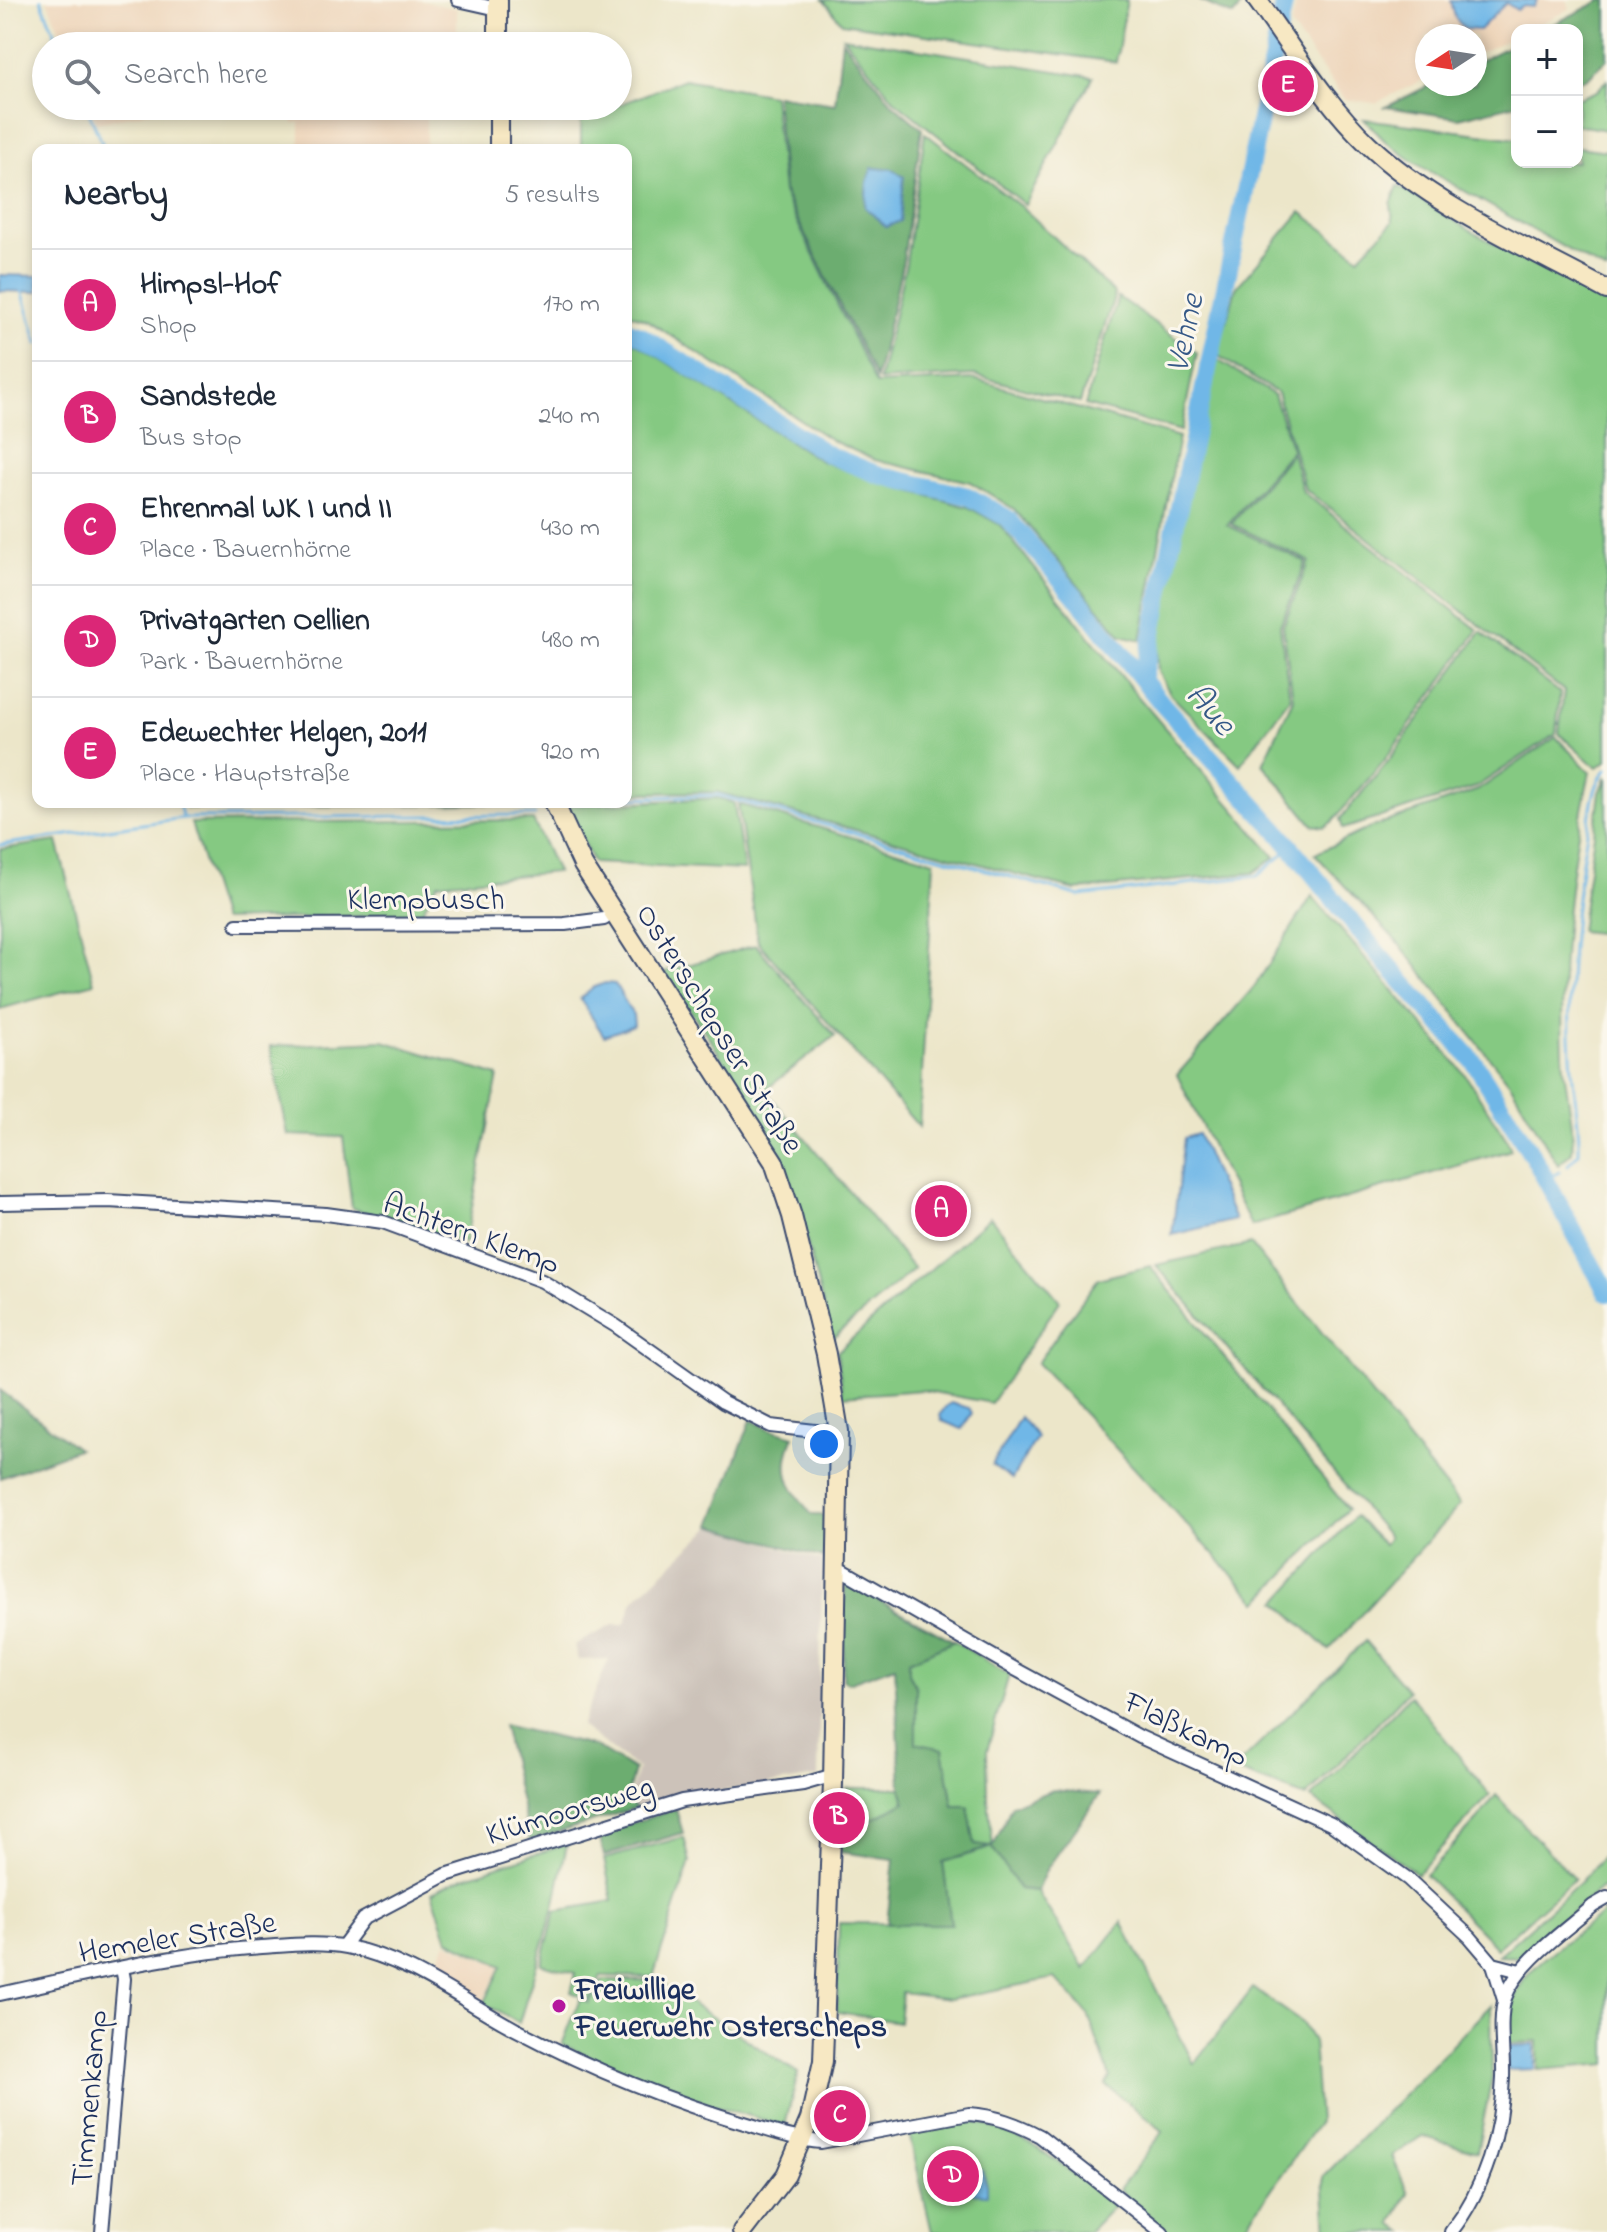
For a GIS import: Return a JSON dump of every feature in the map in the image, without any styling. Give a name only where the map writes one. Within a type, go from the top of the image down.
[{"type":"main road","points":[[498,5],[498,32]]},
{"type":"main road","points":[[1262,7],[1345,121],[1393,166],[1468,214],[1607,290]]},
{"type":"main road","points":[[499,120],[499,144]]},
{"type":"main road","name":"Osterschepser Straße","points":[[557,808],[583,865],[774,1162],[792,1216],[826,1354],[839,1431],[834,1775],[823,2061],[813,2108],[786,2175],[742,2232]]},
{"type":"street","points":[[458,0],[498,5]]},
{"type":"street","name":"Klempbusch","points":[[237,925],[565,924],[604,919],[613,912]]},
{"type":"street","name":"Achtern Klemp","points":[[0,1203],[108,1201],[326,1214],[383,1222],[542,1281],[616,1326],[723,1402],[771,1426],[839,1431]]},
{"type":"street","name":"Flaßkamp","points":[[837,1570],[1140,1737],[1331,1824],[1408,1879],[1470,1937],[1493,1964],[1504,2000]]},
{"type":"street","name":"Klümoorsweg","points":[[343,1946],[363,1919],[446,1875],[682,1801],[803,1784],[834,1775]]},
{"type":"street","points":[[1451,2232],[1468,2211],[1493,2150],[1503,2077],[1504,2000],[1520,1971],[1593,1906],[1607,1898]]},
{"type":"street","name":"Hemeler Straße","points":[[0,1994],[215,1950],[311,1943],[343,1946],[365,1951],[431,1978],[515,2029],[602,2069],[712,2114],[802,2139],[821,2142],[952,2116],[991,2116],[1018,2124],[1040,2136],[1162,2232]]},
{"type":"street","points":[[1493,1964],[1520,1971]]},
{"type":"street","name":"Timmenkamp","points":[[102,2232],[124,1979],[122,1968]]},
{"type":"shaded area","points":[[47,0],[419,0],[457,9],[457,32],[60,32]]},
{"type":"shaded area","points":[[1297,0],[1567,0],[1570,9],[1539,24],[1511,24],[1511,38],[1487,49],[1487,24],[1415,24],[1415,84],[1375,103],[1344,99],[1291,26]]},
{"type":"shaded area","points":[[292,120],[426,120],[426,144],[300,144],[300,122],[293,123]]},
{"type":"shaded area","points":[[712,1526],[822,1561],[818,1777],[721,1791],[637,1808],[628,1800],[638,1769],[581,1726],[609,1659],[578,1660],[574,1645],[613,1625],[625,1624],[633,1601]]},
{"type":"shaded area","points":[[446,1942],[500,1967],[482,2004],[433,1971]]},
{"type":"green space","points":[[823,0],[1127,0],[1116,62],[842,23]]},
{"type":"green space","points":[[1199,0],[1240,0],[1243,4],[1233,16]]},
{"type":"green space","points":[[1607,0],[1607,59],[1588,78],[1583,80],[1583,24],[1554,24]]},
{"type":"green space","points":[[843,37],[1093,77],[1025,205],[895,101]]},
{"type":"green space","points":[[842,40],[893,104],[922,129],[903,261],[876,378],[784,192],[776,95],[835,104]]},
{"type":"green space","points":[[1511,45],[1511,105],[1459,118],[1386,107],[1415,92],[1415,96],[1487,96],[1487,57]]},
{"type":"green space","points":[[684,79],[773,95],[783,193],[876,384],[974,379],[1179,437],[1141,640],[1121,635],[1014,509],[970,482],[875,460],[833,441],[647,320],[632,314],[632,144],[581,144],[581,120],[632,120],[632,100]]},
{"type":"green space","points":[[1607,80],[1607,130],[1583,126],[1583,97],[1597,91]]},
{"type":"green space","points":[[1364,119],[1511,138],[1511,168],[1583,168],[1583,148],[1607,151],[1607,272],[1417,164],[1386,142]]},
{"type":"green space","points":[[925,133],[1024,209],[1115,294],[1080,403],[974,375],[879,380],[906,263]]},
{"type":"green space","points":[[1398,186],[1476,234],[1607,303],[1607,760],[1597,768],[1559,734],[1564,691],[1305,489],[1277,393],[1217,355],[1236,288],[1301,212],[1359,257],[1393,222],[1391,204]]},
{"type":"green space","points":[[1118,297],[1197,353],[1181,431],[1085,405]]},
{"type":"green space","points":[[632,342],[821,461],[878,482],[968,507],[1000,525],[1135,693],[1275,857],[1253,873],[1075,890],[717,792],[632,793]]},
{"type":"green space","points":[[1216,359],[1274,395],[1292,450],[1227,525],[1306,562],[1280,626],[1290,698],[1240,765],[1171,695],[1158,672],[1157,643]]},
{"type":"green space","points":[[1292,453],[1303,492],[1478,630],[1384,761],[1332,822],[1324,827],[1313,825],[1263,764],[1293,699],[1283,626],[1309,561],[1231,524]]},
{"type":"green space","points":[[1481,632],[1560,693],[1556,734],[1476,787],[1343,829],[1340,819],[1387,763]]},
{"type":"green space","points":[[1556,737],[1590,772],[1572,876],[1563,984],[1563,1054],[1572,1152],[1558,1165],[1511,1085],[1401,946],[1315,854],[1369,828],[1478,790]]},
{"type":"green space","points":[[1607,776],[1607,934],[1580,931],[1600,793]]},
{"type":"green space","points":[[718,798],[734,803],[744,870],[593,863],[568,808],[632,808],[632,803]]},
{"type":"green space","points":[[738,804],[934,861],[919,1127],[758,942]]},
{"type":"green space","points":[[533,820],[557,872],[438,883],[420,915],[222,920],[191,823]]},
{"type":"green space","points":[[57,841],[94,983],[0,1009],[0,849]]},
{"type":"green space","points":[[1312,896],[1464,1073],[1511,1150],[1251,1226],[1177,1075],[1255,986]]},
{"type":"green space","points":[[756,945],[835,1036],[765,1090],[914,1269],[832,1339],[799,1212],[771,1143],[712,1042],[664,972]]},
{"type":"green space","points":[[383,1041],[498,1076],[465,1243],[352,1208],[343,1137],[288,1135],[270,1046]]},
{"type":"green space","points":[[990,1217],[1060,1301],[991,1403],[922,1390],[843,1396],[837,1352]]},
{"type":"green space","points":[[1251,1244],[1460,1505],[1329,1650],[1277,1602],[1355,1516],[1384,1545],[1389,1537],[1156,1265]]},
{"type":"green space","points":[[1150,1266],[1348,1509],[1258,1602],[1037,1363],[1098,1279]]},
{"type":"green space","points":[[0,1390],[78,1449],[0,1478]]},
{"type":"green space","points":[[751,1420],[794,1436],[787,1459],[788,1478],[812,1515],[828,1515],[823,1558],[711,1525]]},
{"type":"green space","points":[[845,1582],[954,1641],[909,1661],[909,1673],[916,1687],[916,1743],[943,1749],[953,1806],[968,1806],[975,1845],[993,1847],[1012,1805],[1053,1790],[1100,1794],[1046,1870],[1037,1891],[1019,1889],[992,1847],[943,1862],[951,1924],[887,1924],[894,1859],[840,1852],[840,1837],[905,1802],[901,1788],[895,1666],[848,1683],[843,1680]]},
{"type":"green space","points":[[954,1641],[1009,1675],[987,1751],[993,1847],[1019,1889],[1037,1891],[1085,1969],[1122,1922],[1194,2064],[1253,1988],[1302,2023],[1313,2041],[1319,2122],[1241,2232],[1168,2232],[1119,2190],[1163,2131],[1106,2085],[1110,2077],[1088,2014],[1055,1978],[950,1999],[902,1993],[899,2022],[837,2012],[839,1923],[950,1924],[943,1862],[990,1848],[975,1845],[953,1806],[943,1749],[916,1744],[916,1687],[909,1673],[909,1661]]},
{"type":"green space","points":[[1365,1641],[1408,1691],[1306,1797],[1233,1770]]},
{"type":"green space","points":[[1410,1695],[1490,1795],[1417,1874],[1311,1798]]},
{"type":"green space","points":[[503,1725],[596,1747],[634,1770],[626,1800],[637,1808],[530,1841]]},
{"type":"green space","points":[[849,1788],[901,1788],[905,1802],[840,1837],[842,1791]]},
{"type":"green space","points":[[1496,1795],[1574,1879],[1497,1948],[1425,1875],[1478,1819]]},
{"type":"green space","points":[[676,1809],[683,1833],[604,1856],[599,1833]]},
{"type":"green space","points":[[684,1837],[690,1862],[653,1977],[601,1976],[589,2000],[571,1992],[576,1973],[541,1964],[556,1911],[613,1901],[604,1859]]},
{"type":"green space","points":[[567,1844],[554,1908],[519,2023],[484,2004],[502,1966],[448,1940],[432,1892],[464,1877]]},
{"type":"green space","points":[[1607,1852],[1607,1886],[1520,1957],[1498,1956],[1580,1882]]},
{"type":"green space","points":[[1607,1911],[1607,2064],[1538,2070],[1538,2042],[1507,2043],[1515,1997],[1538,1964]]},
{"type":"green space","points":[[603,1980],[655,1980],[798,2073],[785,2126],[712,2105],[562,2045],[580,1999],[589,2003]]},
{"type":"green space","points":[[1491,2005],[1492,2078],[1477,2152],[1422,2136],[1392,2156],[1408,2193],[1392,2223],[1404,2232],[1327,2232],[1323,2177]]},
{"type":"green space","points":[[970,2120],[1012,2135],[1047,2154],[1114,2206],[1089,2232],[932,2232],[908,2129]]},
{"type":"water","points":[[1451,0],[1537,0],[1533,7],[1524,6],[1517,10],[1506,3],[1485,24],[1460,24],[1455,18]]},
{"type":"water","points":[[872,168],[892,169],[904,177],[900,221],[886,227],[865,207],[867,182]]},
{"type":"water","points":[[0,275],[32,276],[32,292],[0,291]]},
{"type":"water","points":[[605,983],[615,984],[633,1015],[634,1025],[604,1036],[580,999],[592,988]]},
{"type":"water","points":[[1198,1134],[1235,1220],[1172,1235],[1184,1138]]},
{"type":"water","points":[[951,1403],[969,1408],[972,1413],[962,1429],[942,1421],[940,1415]]},
{"type":"water","points":[[1020,1417],[1037,1437],[1012,1479],[992,1465]]},
{"type":"water","points":[[1535,2045],[1535,2069],[1507,2070],[1507,2046]]},
{"type":"water","points":[[973,2167],[982,2171],[987,2195],[973,2194],[965,2169]]},
{"type":"waterway","points":[[41,0],[54,32]]},
{"type":"waterway","name":"Vehne","points":[[1143,680],[1285,0]]},
{"type":"waterway","points":[[92,120],[102,144]]},
{"type":"waterway","points":[[22,290],[32,324]]},
{"type":"waterway","name":"Aue","points":[[632,332],[829,455],[879,475],[968,496],[1007,518],[1082,604],[1163,705],[1281,835],[1379,955],[1474,1062],[1534,1158],[1607,1293]]},
{"type":"waterway","points":[[1568,1165],[1579,1153],[1570,1028],[1570,972],[1575,915],[1593,799],[1607,769]]},
{"type":"waterway","points":[[632,798],[718,795],[1080,896],[1257,876],[1292,847]]},
{"type":"waterway","points":[[0,845],[183,818],[180,808]]},
{"type":"waterway","points":[[183,818],[535,815]]},
{"type":"waterway","points":[[1546,1180],[1559,1172]]},
{"type":"place","name":"Edewechter Helgen, 2011","points":[[1288,86]]},
{"type":"place","name":"Himpsl-Hof","points":[[941,1211]]},
{"type":"place","name":"Sandstede","points":[[839,1818]]},
{"type":"place","name":"Freiwillige Feuerwehr Osterscheps","points":[[559,2006]]},
{"type":"place","name":"Ehrenmal WK I und II","points":[[840,2116]]},
{"type":"place","name":"Privatgarten Oellien","points":[[953,2176]]}]
